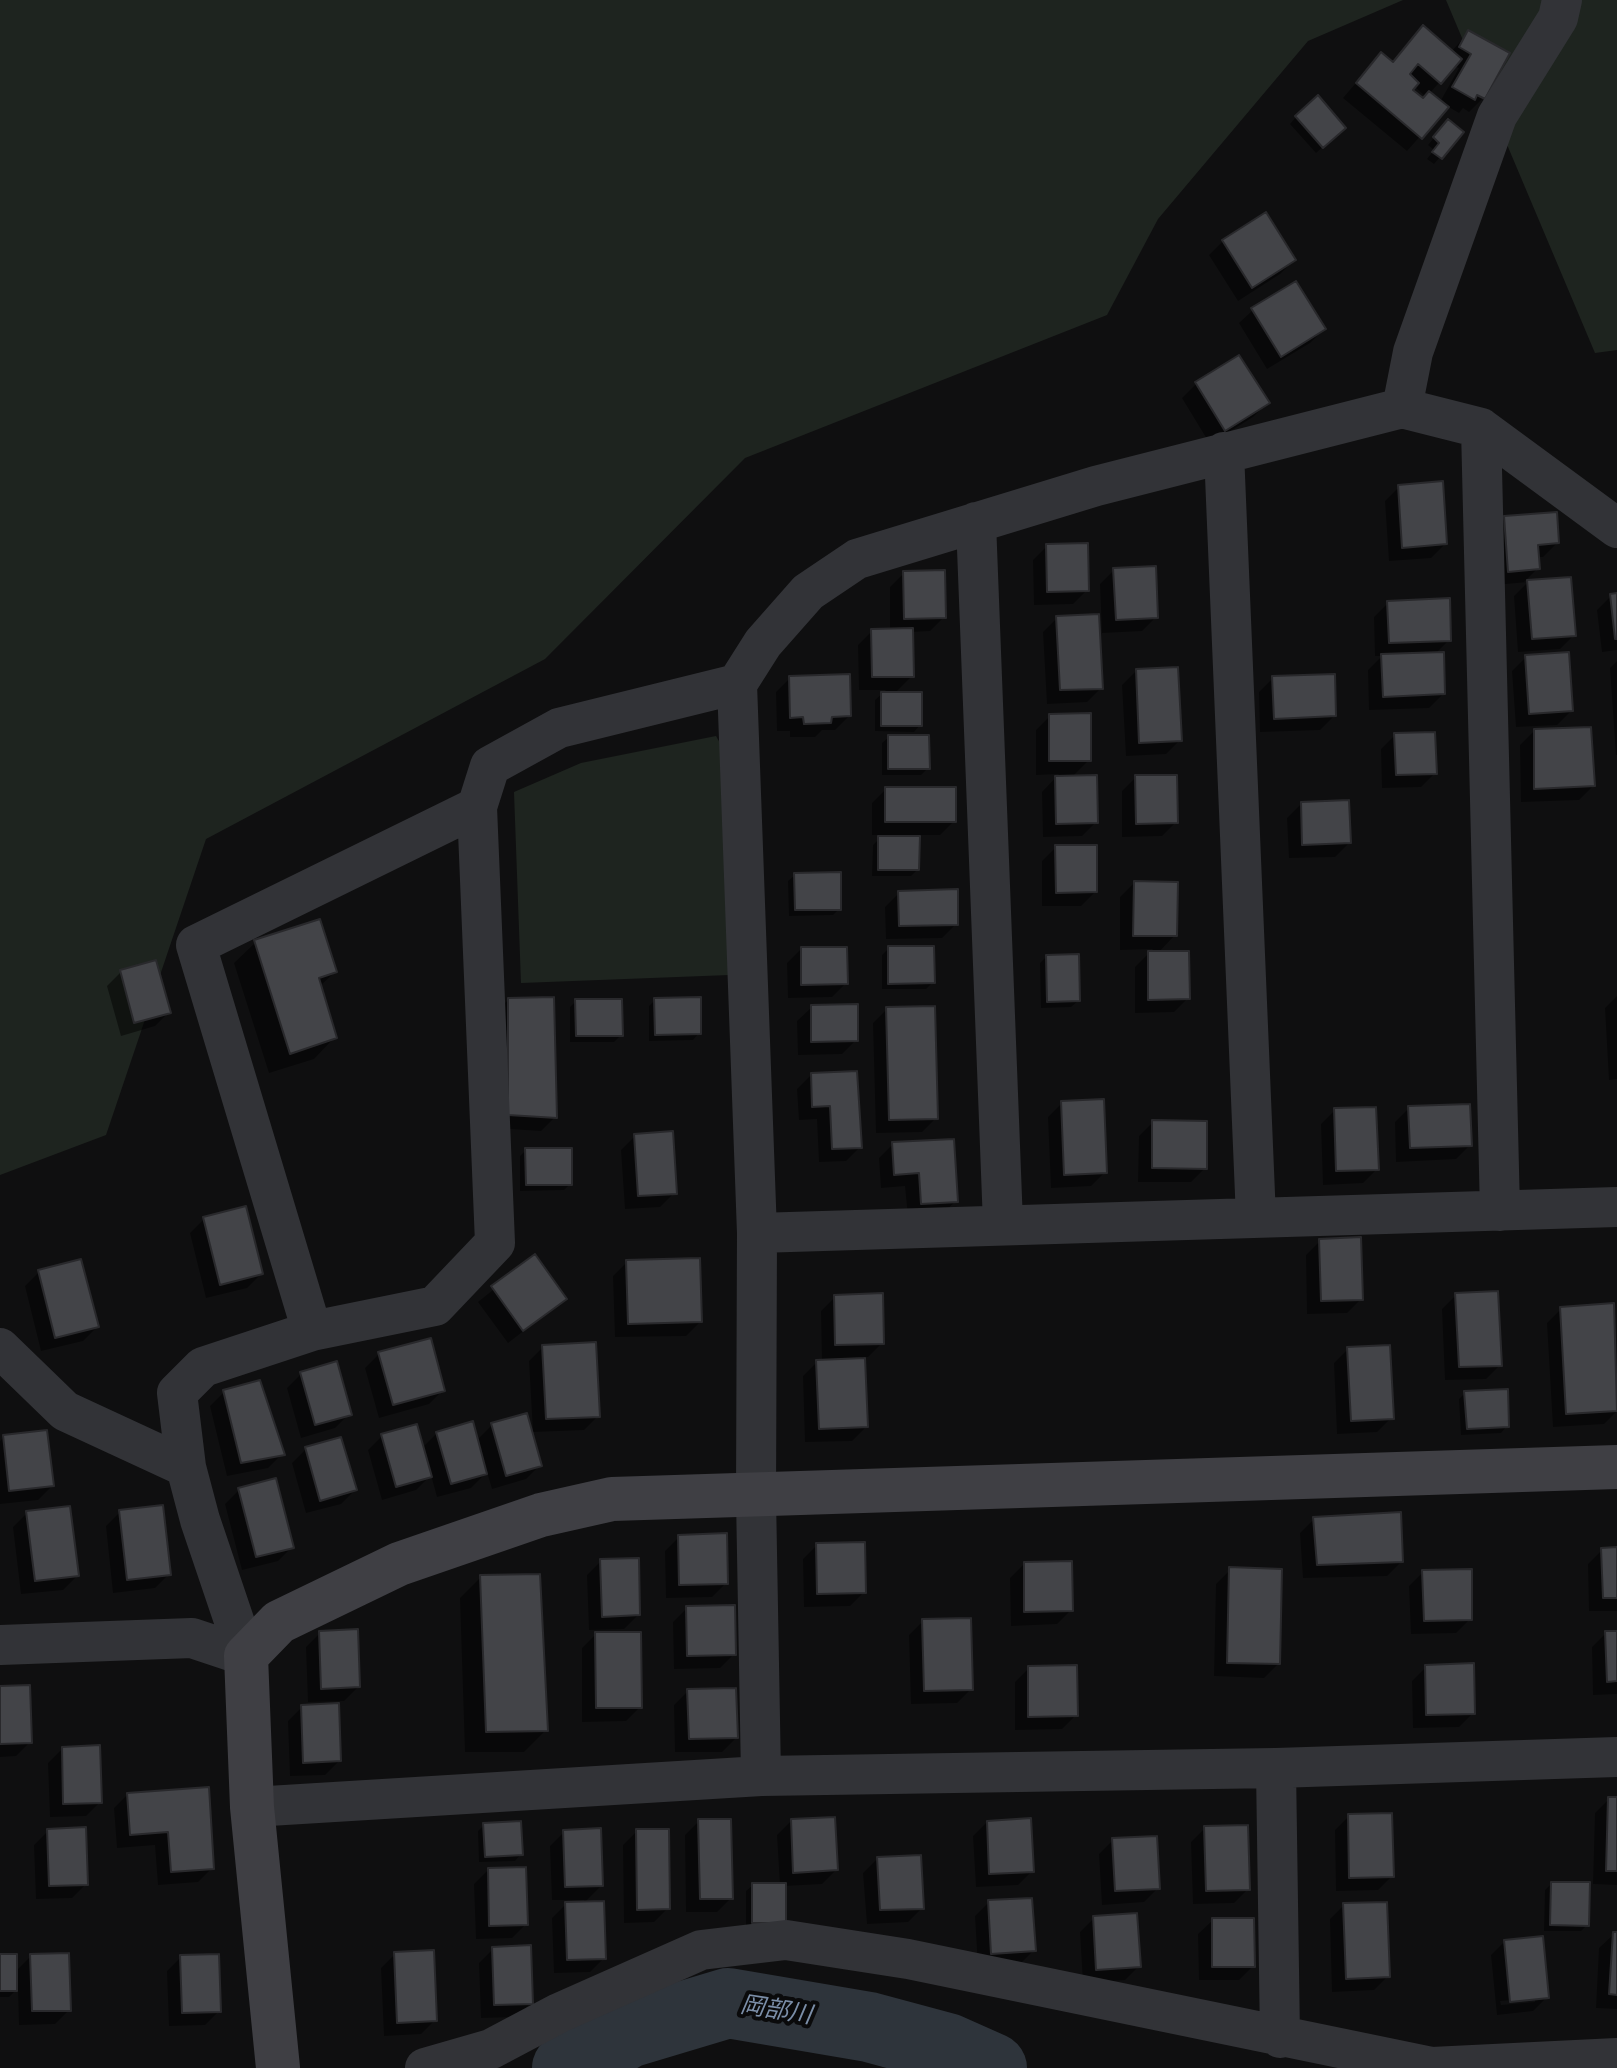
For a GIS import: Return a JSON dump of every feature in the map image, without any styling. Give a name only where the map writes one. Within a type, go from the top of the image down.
[{"type":"street","points":[[1402,408],[1413,352],[1497,116],[1558,18],[1562,0]]},
{"type":"street","points":[[761,1776],[756,1497],[757,1233],[737,684],[763,643],[808,592],[857,559],[1224,452],[1402,408],[1481,428],[1617,528]]},
{"type":"street","points":[[1481,428],[1500,1211]]},
{"type":"street","points":[[1224,452],[1256,1218]]},
{"type":"street","points":[[976,522],[1003,1224]]},
{"type":"street","points":[[278,2068],[252,1807],[246,1656],[200,1520],[186,1467],[177,1393],[203,1367],[312,1331],[435,1306],[495,1243],[477,807],[490,766],[559,728],[737,684]]},
{"type":"street","points":[[312,1331],[196,945],[477,807]]},
{"type":"street","points":[[757,1233],[1617,1207]]},
{"type":"street","points":[[0,1348],[65,1411],[186,1467]]},
{"type":"street","points":[[246,1656],[279,1622],[399,1564],[529,1519],[612,1499],[756,1497],[1617,1467]]},
{"type":"street","points":[[0,1645],[192,1638],[246,1656]]},
{"type":"street","points":[[252,1807],[761,1776],[1276,1768],[1617,1757]]},
{"type":"street","points":[[1276,1768],[1280,2038]]},
{"type":"street","points":[[425,2068],[491,2049],[559,2013],[701,1950],[786,1940],[922,1962],[1432,2067],[1617,2058]]},
{"type":"shaded area","points":[[0,0],[1403,0],[1308,41],[1158,219],[1107,315],[745,458],[545,659],[206,839],[106,1135],[0,1175]]},
{"type":"shaded area","points":[[1446,0],[1617,0],[1617,350],[1595,353]]},
{"type":"shaded area","points":[[716,736],[721,745],[729,975],[521,983],[514,792],[581,763]]},
{"type":"building","points":[[1423,25],[1462,59],[1441,84],[1418,64],[1410,74],[1419,83],[1413,90],[1423,98],[1429,91],[1449,107],[1422,139],[1356,83],[1381,52],[1393,62]]},
{"type":"building","points":[[1468,30],[1510,53],[1485,99],[1477,95],[1475,100],[1452,87],[1471,54],[1459,47]]},
{"type":"building","points":[[1318,95],[1346,128],[1323,148],[1295,116]]},
{"type":"building","points":[[1448,119],[1464,132],[1442,159],[1432,152],[1439,143],[1433,137]]},
{"type":"building","points":[[1266,212],[1296,260],[1252,288],[1222,240]]},
{"type":"building","points":[[1296,281],[1326,329],[1281,357],[1251,308]]},
{"type":"building","points":[[1239,355],[1270,403],[1225,431],[1195,382]]},
{"type":"building","points":[[1443,481],[1447,544],[1402,548],[1398,485]]},
{"type":"building","points":[[1557,512],[1559,543],[1538,545],[1540,569],[1508,572],[1504,516]]},
{"type":"building","points":[[1088,543],[1089,591],[1047,592],[1046,544]]},
{"type":"building","points":[[1156,566],[1158,618],[1116,620],[1113,568]]},
{"type":"building","points":[[945,570],[946,618],[904,619],[903,571]]},
{"type":"building","points":[[1571,577],[1576,636],[1532,639],[1527,580]]},
{"type":"building","points":[[1617,593],[1617,639],[1615,639],[1610,594]]},
{"type":"building","points":[[1450,598],[1451,641],[1389,643],[1387,601]]},
{"type":"building","points":[[1099,614],[1103,689],[1060,690],[1056,616]]},
{"type":"building","points":[[913,628],[914,677],[872,677],[871,629]]},
{"type":"building","points":[[1444,652],[1445,694],[1383,697],[1381,654]]},
{"type":"building","points":[[1569,652],[1573,711],[1529,714],[1525,655]]},
{"type":"building","points":[[1178,667],[1182,741],[1139,743],[1136,669]]},
{"type":"building","points":[[850,674],[851,716],[832,717],[831,723],[804,724],[803,717],[790,718],[789,676]]},
{"type":"building","points":[[1335,674],[1336,716],[1274,719],[1272,676]]},
{"type":"building","points":[[881,692],[922,692],[922,726],[881,726]]},
{"type":"building","points":[[1091,713],[1091,761],[1049,761],[1049,714]]},
{"type":"building","points":[[1591,727],[1595,786],[1534,789],[1534,729]]},
{"type":"building","points":[[1435,732],[1437,774],[1396,775],[1394,733]]},
{"type":"building","points":[[888,735],[929,735],[930,769],[888,769]]},
{"type":"building","points":[[1097,775],[1098,823],[1056,824],[1055,776]]},
{"type":"building","points":[[1135,775],[1177,775],[1178,823],[1136,824]]},
{"type":"building","points":[[885,787],[956,787],[956,822],[885,822]]},
{"type":"building","points":[[1349,800],[1351,843],[1302,845],[1301,802]]},
{"type":"building","points":[[878,836],[920,836],[919,870],[878,870]]},
{"type":"building","points":[[1055,845],[1097,845],[1097,892],[1056,893]]},
{"type":"building","points":[[841,872],[841,910],[795,910],[794,873]]},
{"type":"building","points":[[1134,881],[1178,882],[1177,936],[1133,936]]},
{"type":"building","points":[[958,889],[958,925],[899,926],[898,891]]},
{"type":"building","points":[[320,919],[337,972],[319,978],[337,1038],[290,1054],[254,940]]},
{"type":"building","points":[[888,946],[934,946],[935,983],[888,984]]},
{"type":"building","points":[[801,947],[847,947],[848,984],[801,985]]},
{"type":"building","points":[[1148,951],[1189,951],[1190,999],[1148,1000]]},
{"type":"building","points":[[1079,954],[1080,1001],[1047,1002],[1046,955]]},
{"type":"building","points":[[156,960],[171,1013],[134,1023],[120,970]]},
{"type":"building","points":[[554,997],[557,1118],[508,1115],[508,998]]},
{"type":"building","points":[[701,997],[701,1034],[655,1035],[654,998]]},
{"type":"building","points":[[575,999],[622,999],[623,1036],[576,1036]]},
{"type":"building","points":[[858,1004],[858,1041],[811,1042],[811,1005]]},
{"type":"building","points":[[935,1006],[938,1119],[889,1120],[886,1007]]},
{"type":"building","points":[[857,1071],[862,1148],[832,1149],[830,1106],[812,1107],[811,1073]]},
{"type":"building","points":[[1104,1099],[1107,1173],[1064,1175],[1061,1101]]},
{"type":"building","points":[[1470,1104],[1472,1146],[1410,1148],[1408,1106]]},
{"type":"building","points":[[1376,1107],[1379,1170],[1336,1171],[1334,1108]]},
{"type":"building","points":[[1152,1120],[1207,1121],[1207,1169],[1152,1168]]},
{"type":"building","points":[[673,1131],[677,1194],[638,1196],[634,1134]]},
{"type":"building","points":[[954,1139],[958,1202],[921,1204],[919,1173],[894,1175],[892,1142]]},
{"type":"building","points":[[525,1148],[572,1148],[572,1185],[526,1185]]},
{"type":"building","points":[[246,1206],[263,1274],[220,1285],[203,1217]]},
{"type":"building","points":[[1361,1237],[1363,1300],[1321,1301],[1319,1239]]},
{"type":"building","points":[[535,1254],[567,1299],[523,1331],[491,1286]]},
{"type":"building","points":[[700,1258],[702,1322],[628,1324],[626,1260]]},
{"type":"building","points":[[81,1259],[99,1327],[55,1338],[38,1270]]},
{"type":"building","points":[[1498,1291],[1502,1366],[1459,1367],[1455,1293]]},
{"type":"building","points":[[883,1293],[884,1344],[835,1345],[834,1295]]},
{"type":"building","points":[[1614,1303],[1617,1411],[1566,1414],[1560,1307]]},
{"type":"building","points":[[431,1338],[445,1391],[393,1405],[378,1352]]},
{"type":"building","points":[[596,1342],[600,1417],[546,1419],[542,1345]]},
{"type":"building","points":[[1390,1345],[1394,1419],[1351,1421],[1347,1347]]},
{"type":"building","points":[[865,1358],[868,1427],[819,1429],[816,1360]]},
{"type":"building","points":[[337,1361],[352,1415],[315,1425],[300,1372]]},
{"type":"building","points":[[260,1380],[285,1455],[241,1463],[223,1390]]},
{"type":"building","points":[[1508,1389],[1509,1427],[1467,1429],[1464,1391]]},
{"type":"building","points":[[527,1413],[542,1466],[506,1476],[491,1423]]},
{"type":"building","points":[[473,1421],[487,1474],[451,1484],[436,1432]]},
{"type":"building","points":[[417,1424],[432,1477],[396,1487],[381,1434]]},
{"type":"building","points":[[47,1430],[54,1486],[9,1491],[3,1435]]},
{"type":"building","points":[[341,1437],[357,1490],[320,1501],[305,1447]]},
{"type":"building","points":[[276,1478],[294,1548],[256,1557],[238,1488]]},
{"type":"building","points":[[163,1505],[171,1575],[127,1580],[119,1510]]},
{"type":"building","points":[[70,1506],[79,1576],[35,1581],[26,1511]]},
{"type":"building","points":[[1401,1512],[1403,1562],[1317,1565],[1313,1517]]},
{"type":"building","points":[[727,1533],[728,1584],[679,1585],[678,1535]]},
{"type":"building","points":[[865,1542],[866,1593],[817,1594],[816,1543]]},
{"type":"building","points":[[1617,1547],[1617,1598],[1603,1598],[1601,1548]]},
{"type":"building","points":[[639,1558],[640,1615],[602,1617],[600,1559]]},
{"type":"building","points":[[1072,1561],[1073,1611],[1024,1612],[1024,1562]]},
{"type":"building","points":[[1229,1567],[1282,1569],[1280,1664],[1227,1663]]},
{"type":"building","points":[[1472,1569],[1472,1620],[1424,1621],[1422,1570]]},
{"type":"building","points":[[540,1574],[548,1731],[486,1732],[480,1575]]},
{"type":"building","points":[[735,1605],[736,1655],[687,1656],[686,1606]]},
{"type":"building","points":[[971,1618],[973,1690],[924,1691],[922,1619]]},
{"type":"building","points":[[358,1629],[360,1687],[321,1689],[319,1631]]},
{"type":"building","points":[[1605,1631],[1617,1631],[1617,1681],[1607,1682]]},
{"type":"building","points":[[595,1632],[641,1632],[642,1708],[596,1708]]},
{"type":"building","points":[[1474,1663],[1475,1714],[1426,1715],[1425,1665]]},
{"type":"building","points":[[1077,1665],[1078,1716],[1028,1717],[1028,1666]]},
{"type":"building","points":[[30,1685],[32,1743],[0,1744],[0,1686]]},
{"type":"building","points":[[736,1688],[738,1738],[689,1739],[687,1689]]},
{"type":"building","points":[[339,1703],[341,1761],[303,1763],[301,1705]]},
{"type":"building","points":[[100,1745],[102,1803],[63,1804],[62,1747]]},
{"type":"building","points":[[209,1787],[214,1869],[171,1872],[168,1832],[130,1835],[127,1793]]},
{"type":"building","points":[[1608,1797],[1617,1797],[1617,1871],[1606,1871]]},
{"type":"building","points":[[1392,1813],[1394,1877],[1349,1878],[1348,1814]]},
{"type":"building","points":[[835,1817],[838,1870],[793,1873],[791,1819]]},
{"type":"building","points":[[1031,1818],[1034,1872],[989,1874],[987,1821]]},
{"type":"building","points":[[698,1819],[731,1819],[733,1899],[700,1899]]},
{"type":"building","points":[[521,1821],[523,1855],[485,1857],[483,1823]]},
{"type":"building","points":[[1248,1825],[1250,1890],[1206,1891],[1204,1826]]},
{"type":"building","points":[[86,1827],[88,1885],[49,1886],[47,1829]]},
{"type":"building","points":[[601,1828],[603,1886],[565,1887],[563,1830]]},
{"type":"building","points":[[636,1829],[669,1829],[670,1909],[637,1910]]},
{"type":"building","points":[[1157,1836],[1160,1889],[1115,1891],[1112,1838]]},
{"type":"building","points":[[921,1855],[924,1909],[880,1910],[877,1857]]},
{"type":"building","points":[[526,1867],[528,1925],[489,1926],[488,1868]]},
{"type":"building","points":[[1551,1882],[1590,1882],[1589,1926],[1550,1925]]},
{"type":"building","points":[[752,1883],[786,1883],[786,1923],[752,1923]]},
{"type":"building","points":[[1032,1898],[1036,1951],[991,1954],[988,1900]]},
{"type":"building","points":[[604,1901],[606,1959],[567,1960],[565,1902]]},
{"type":"building","points":[[1387,1902],[1390,1977],[1346,1979],[1343,1903]]},
{"type":"building","points":[[1137,1913],[1141,1967],[1096,1970],[1093,1916]]},
{"type":"building","points":[[1212,1918],[1254,1918],[1255,1967],[1212,1967]]},
{"type":"building","points":[[1613,1932],[1617,1932],[1617,1995],[1609,1994]]},
{"type":"building","points":[[1543,1936],[1549,1998],[1510,2002],[1504,1940]]},
{"type":"building","points":[[531,1945],[533,2004],[494,2005],[492,1947]]},
{"type":"building","points":[[434,1950],[437,2021],[397,2023],[394,1952]]},
{"type":"building","points":[[69,1953],[71,2011],[32,2011],[30,1954]]},
{"type":"building","points":[[0,1954],[17,1954],[17,1991],[0,1991]]},
{"type":"building","points":[[219,1954],[221,2012],[182,2013],[180,1955]]},
{"type":"waterway","name":"岡部川","points":[[567,2068],[628,2033],[728,2003],[869,2027],[947,2048],[992,2068]]}]
